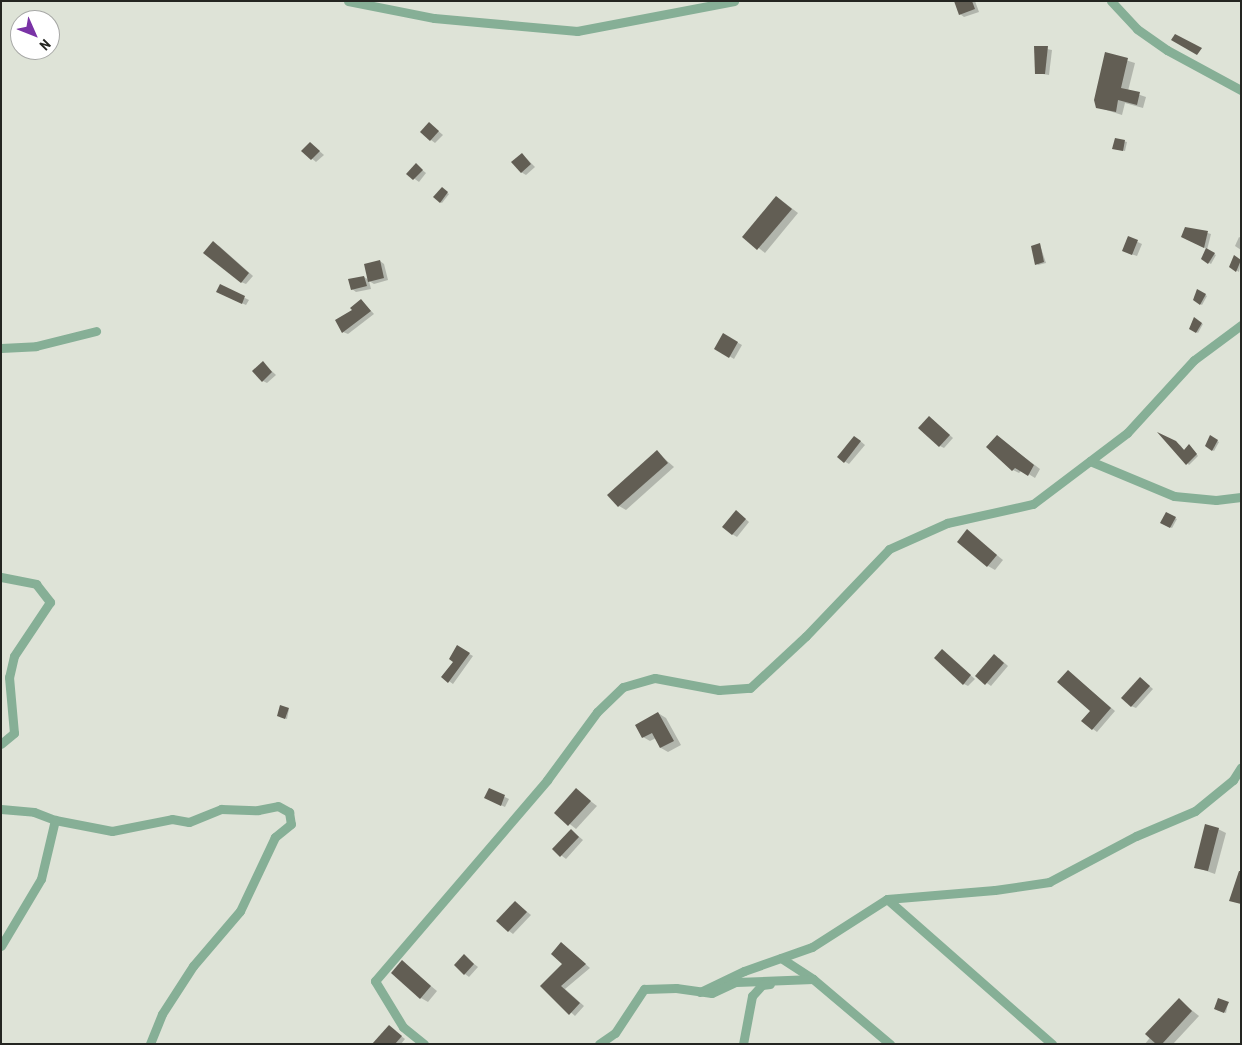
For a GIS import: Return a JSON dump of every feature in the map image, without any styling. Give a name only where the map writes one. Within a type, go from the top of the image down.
[{"type":"street","points":[[348,1],[434,18],[577,31],[734,1]]},
{"type":"street","points":[[1111,1],[1137,29],[1167,50],[1241,90]]},
{"type":"street","points":[[424,1044],[404,1027],[375,981],[547,780],[597,712],[623,687],[655,678],[719,690],[750,688],[806,636],[889,549],[947,523],[1033,504],[1127,433],[1194,360],[1241,325]]},
{"type":"street","points":[[1,348],[36,346],[96,331]]},
{"type":"street","points":[[1090,461],[1174,496],[1216,500],[1241,496]]},
{"type":"street","points":[[1,577],[36,584],[50,602],[14,656],[9,677],[14,733],[1,744]]},
{"type":"street","points":[[700,992],[738,973],[812,947],[887,899],[995,890],[1049,882],[1136,836],[1195,811],[1233,780],[1241,767]]},
{"type":"street","points":[[1,809],[34,812],[55,820],[112,831],[172,819],[189,822],[221,809],[258,810],[278,806],[289,812],[291,824],[275,837],[240,912],[194,966],[162,1014],[150,1044]]},
{"type":"street","points":[[1,946],[41,879],[55,820]]},
{"type":"street","points":[[887,899],[1052,1044]]},
{"type":"street","points":[[781,958],[813,979],[890,1044]]},
{"type":"street","points":[[599,1044],[615,1033],[644,989],[712,993],[736,982],[813,979]]},
{"type":"street","points":[[743,1044],[752,996],[762,985],[813,979]]},
{"type":"building","points":[[954,1],[972,1],[975,9],[959,15]]},
{"type":"building","points":[[1175,34],[1202,48],[1197,55],[1171,40]]},
{"type":"building","points":[[1034,46],[1048,46],[1045,74],[1035,74]]},
{"type":"building","points":[[1105,52],[1128,58],[1121,88],[1140,92],[1137,105],[1118,100],[1116,112],[1096,108],[1094,100]]},
{"type":"building","points":[[429,122],[439,131],[430,141],[420,132]]},
{"type":"building","points":[[1115,138],[1125,140],[1123,151],[1112,149]]},
{"type":"building","points":[[310,142],[320,151],[311,160],[301,151]]},
{"type":"building","points":[[522,153],[531,164],[521,173],[511,162]]},
{"type":"building","points":[[416,163],[423,170],[413,180],[406,174]]},
{"type":"building","points":[[442,187],[448,192],[440,203],[433,197]]},
{"type":"building","points":[[776,196],[792,209],[757,250],[742,237]]},
{"type":"building","points":[[1185,227],[1208,231],[1204,248],[1181,237]]},
{"type":"building","points":[[1128,236],[1138,240],[1132,255],[1122,251]]},
{"type":"building","points":[[213,241],[249,273],[241,283],[203,253]]},
{"type":"building","points":[[1040,243],[1044,262],[1035,265],[1031,246]]},
{"type":"building","points":[[1206,248],[1215,253],[1208,264],[1201,259]]},
{"type":"building","points":[[1234,255],[1241,260],[1236,272],[1229,267]]},
{"type":"building","points":[[380,260],[384,278],[368,282],[364,264]]},
{"type":"building","points":[[364,276],[367,286],[351,290],[348,279]]},
{"type":"building","points":[[220,284],[245,296],[242,304],[216,292]]},
{"type":"building","points":[[1197,289],[1206,294],[1200,305],[1193,300]]},
{"type":"building","points":[[361,299],[371,311],[342,333],[335,320],[352,310],[350,308]]},
{"type":"building","points":[[1194,317],[1202,323],[1196,333],[1189,329]]},
{"type":"building","points":[[723,333],[738,342],[729,358],[714,349]]},
{"type":"building","points":[[263,361],[272,372],[262,382],[252,371]]},
{"type":"building","points":[[929,416],[950,435],[939,447],[918,428]]},
{"type":"building","points":[[1157,432],[1176,441],[1184,450],[1189,444],[1197,454],[1186,465]]},
{"type":"building","points":[[997,435],[1034,465],[1028,476],[1015,468],[1012,471],[986,447]]},
{"type":"building","points":[[1210,435],[1218,440],[1212,451],[1205,446]]},
{"type":"building","points":[[854,436],[861,441],[844,463],[837,457]]},
{"type":"building","points":[[657,450],[668,463],[618,507],[607,495]]},
{"type":"building","points":[[736,510],[746,519],[732,535],[722,527]]},
{"type":"building","points":[[1166,512],[1176,517],[1170,528],[1160,523]]},
{"type":"building","points":[[967,529],[997,555],[987,567],[957,542]]},
{"type":"building","points":[[457,645],[470,653],[448,683],[441,677],[453,662],[449,659]]},
{"type":"building","points":[[942,649],[971,675],[963,685],[934,658]]},
{"type":"building","points":[[994,654],[1004,663],[985,685],[975,676]]},
{"type":"building","points":[[1068,670],[1111,708],[1092,730],[1081,721],[1090,711],[1057,682]]},
{"type":"building","points":[[1140,677],[1150,686],[1131,707],[1121,698]]},
{"type":"building","points":[[280,705],[289,708],[285,719],[277,716]]},
{"type":"building","points":[[658,712],[674,741],[660,748],[652,733],[642,738],[635,725]]},
{"type":"building","points":[[489,788],[505,795],[501,806],[484,798]]},
{"type":"building","points":[[576,788],[591,801],[568,826],[554,813]]},
{"type":"building","points":[[1205,824],[1219,828],[1208,871],[1194,868]]},
{"type":"building","points":[[571,829],[579,837],[560,857],[552,849]]},
{"type":"building","points":[[1239,871],[1241,871],[1241,904],[1229,901]]},
{"type":"building","points":[[515,901],[527,912],[508,932],[496,921]]},
{"type":"building","points":[[561,942],[586,964],[561,986],[580,1003],[569,1015],[540,986],[562,964],[551,954]]},
{"type":"building","points":[[464,954],[474,964],[464,975],[454,965]]},
{"type":"building","points":[[402,960],[431,986],[420,999],[391,973]]},
{"type":"building","points":[[1179,998],[1192,1011],[1162,1044],[1156,1044],[1145,1034]]},
{"type":"building","points":[[1218,998],[1229,1002],[1224,1013],[1214,1009]]},
{"type":"building","points":[[389,1025],[402,1036],[395,1044],[372,1044]]}]
